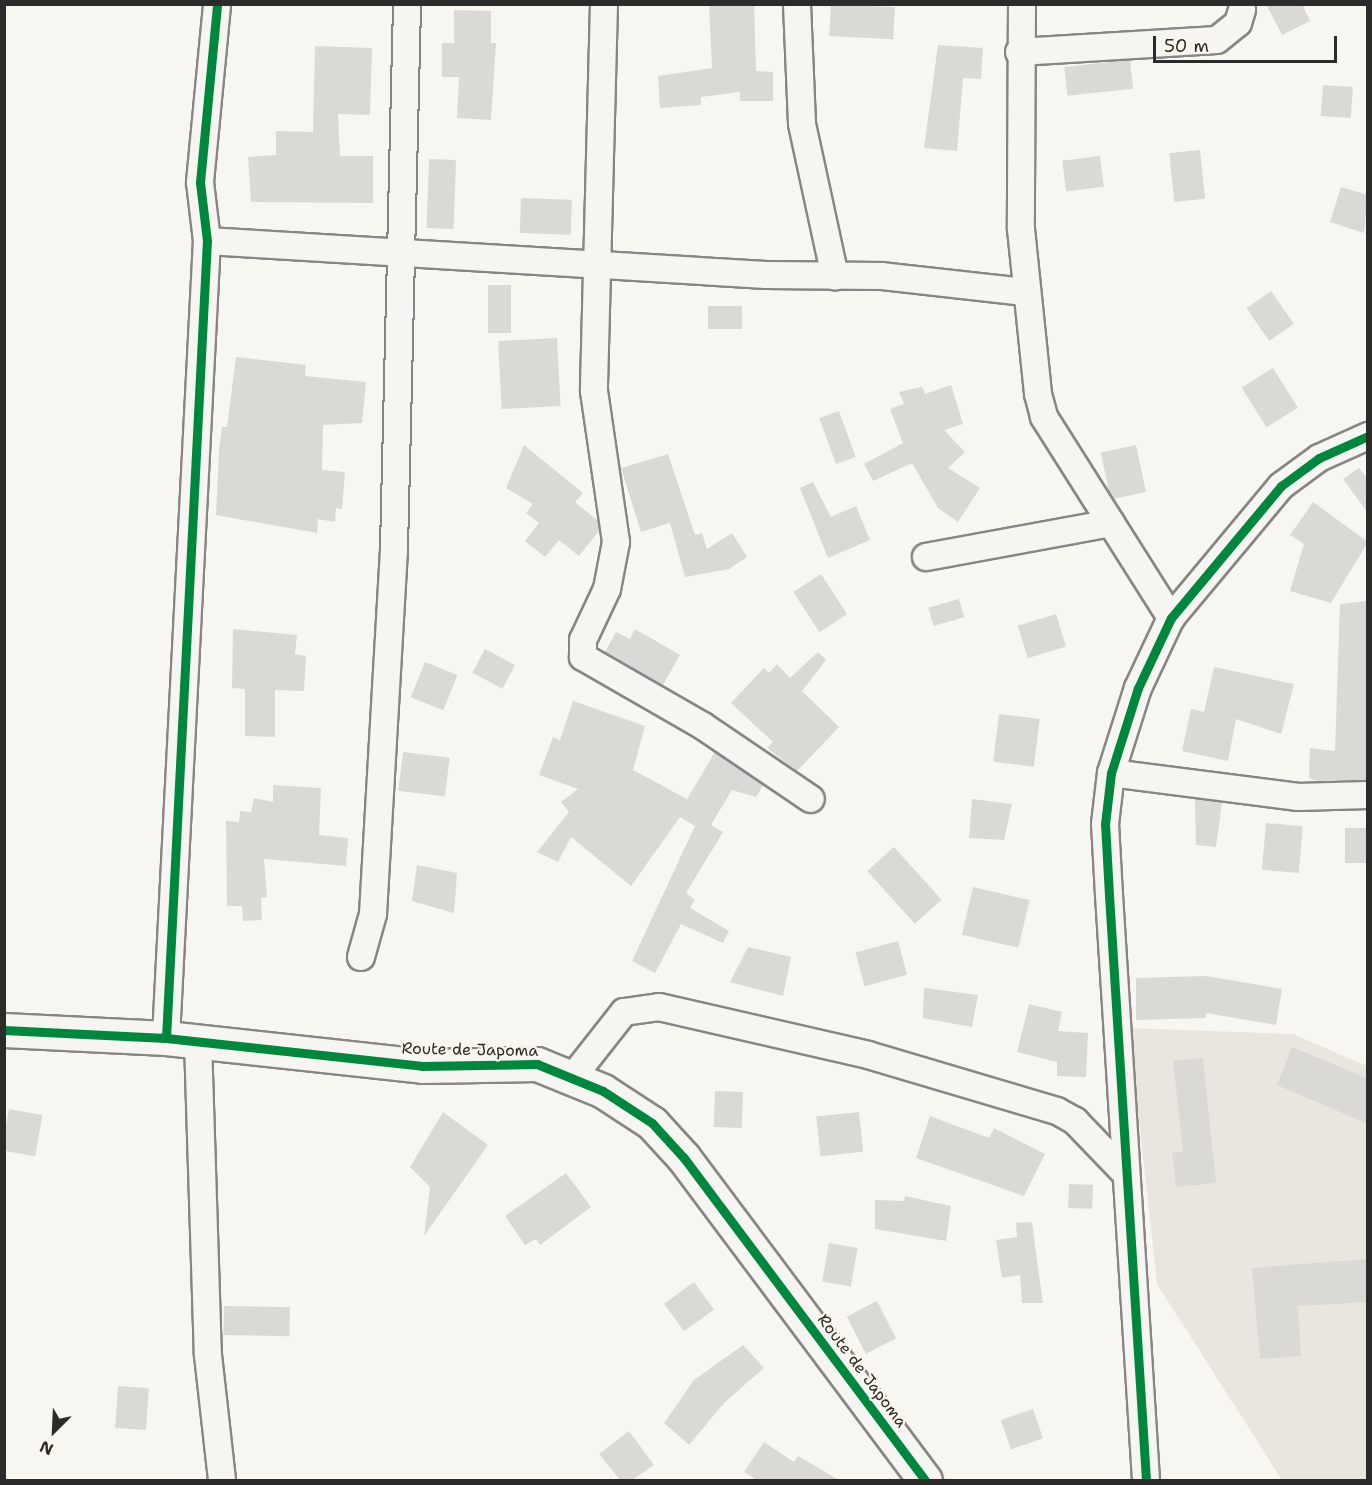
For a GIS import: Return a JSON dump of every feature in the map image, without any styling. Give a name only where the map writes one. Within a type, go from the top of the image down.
[{"type":"street","points":[[166,1038],[207,241],[200,183],[217,4]]},
{"type":"street","points":[[361,957],[373,914],[394,549],[397,252],[407,4]]},
{"type":"street","points":[[604,4],[601,264],[594,391],[616,542],[607,589],[584,640],[583,657],[703,726],[812,800]]},
{"type":"street","points":[[797,4],[802,124],[835,276]]},
{"type":"street","points":[[1022,4],[1019,52],[1025,292],[1044,417],[1171,618]]},
{"type":"street","points":[[1019,52],[1217,40],[1238,23],[1242,10]]},
{"type":"street","points":[[207,241],[835,276],[1025,292]]},
{"type":"street","points":[[1146,1480],[1125,1173],[1106,824],[1111,773],[1138,688],[1171,618],[1281,486],[1319,458],[1368,436]]},
{"type":"street","points":[[926,557],[1111,523]]},
{"type":"street","points":[[1111,773],[1298,797],[1368,795]]},
{"type":"street","points":[[572,1078],[624,1012],[659,1007],[868,1055],[1057,1111],[1075,1121],[1125,1173]]},
{"type":"street","name":"Route de Japoma","points":[[4,1030],[166,1038],[422,1066],[537,1064],[572,1078],[652,1123],[684,1158],[925,1480]]},
{"type":"street","points":[[198,1041],[208,1355],[222,1480]]},
{"type":"shaded area","points":[[1129,1028],[1293,1034],[1367,1066],[1367,1480],[1282,1480],[1157,1284]]},
{"type":"building","points":[[709,4],[754,4],[756,71],[773,72],[773,101],[740,101],[740,92],[701,97],[701,105],[660,108],[658,76],[712,68]]},
{"type":"building","points":[[831,4],[895,7],[893,39],[829,36]]},
{"type":"building","points":[[1266,4],[1302,4],[1310,21],[1282,35]]},
{"type":"building","points":[[454,10],[491,11],[491,43],[496,43],[491,120],[457,118],[459,77],[442,77],[442,43],[454,43]]},
{"type":"building","points":[[938,45],[983,48],[981,79],[963,78],[957,151],[924,148]]},
{"type":"building","points":[[315,46],[372,48],[370,115],[338,114],[340,156],[373,156],[373,203],[251,202],[248,157],[276,155],[276,131],[313,132]]},
{"type":"building","points":[[1130,60],[1133,89],[1067,96],[1064,67]]},
{"type":"building","points":[[1323,85],[1353,87],[1351,118],[1321,116]]},
{"type":"building","points":[[1200,150],[1205,199],[1174,202],[1169,153]]},
{"type":"building","points":[[1100,156],[1104,187],[1066,191],[1062,161]]},
{"type":"building","points":[[429,159],[456,160],[454,229],[427,228]]},
{"type":"building","points":[[1341,187],[1368,195],[1364,233],[1330,222]]},
{"type":"building","points":[[521,198],[572,200],[571,235],[520,233]]},
{"type":"building","points":[[488,285],[511,285],[511,333],[488,333]]},
{"type":"building","points":[[1271,291],[1294,324],[1269,341],[1246,308]]},
{"type":"building","points":[[708,306],[742,306],[742,329],[708,329]]},
{"type":"building","points":[[557,338],[561,406],[502,409],[498,341]]},
{"type":"building","points":[[236,357],[306,365],[305,376],[366,382],[362,423],[323,425],[322,470],[345,472],[342,509],[336,508],[335,522],[318,519],[317,533],[216,515],[219,450],[222,427],[227,427]]},
{"type":"building","points":[[1273,368],[1298,408],[1267,427],[1242,388]]},
{"type":"building","points":[[951,385],[963,424],[944,430],[965,452],[948,468],[980,488],[958,522],[938,508],[912,463],[873,481],[864,464],[903,443],[890,409],[904,404],[899,392],[922,387],[925,394]]},
{"type":"building","points":[[839,411],[856,457],[836,464],[819,418]]},
{"type":"building","points":[[524,445],[583,493],[575,502],[598,521],[599,531],[579,556],[559,540],[545,557],[525,541],[539,523],[526,513],[533,504],[506,488]]},
{"type":"building","points":[[1136,445],[1146,492],[1111,499],[1101,452]]},
{"type":"building","points":[[668,454],[695,535],[702,533],[707,549],[732,533],[747,557],[729,569],[685,577],[670,523],[641,532],[621,468]]},
{"type":"building","points":[[1359,468],[1368,480],[1368,513],[1343,479]]},
{"type":"building","points":[[813,482],[831,517],[856,506],[870,540],[828,558],[800,488]]},
{"type":"building","points":[[1313,502],[1368,542],[1331,603],[1290,591],[1304,544],[1290,535]]},
{"type":"building","points":[[821,574],[847,614],[819,632],[793,592]]},
{"type":"building","points":[[959,599],[964,617],[933,626],[928,608]]},
{"type":"building","points":[[1366,601],[1368,780],[1317,781],[1309,778],[1310,748],[1335,751],[1340,604]]},
{"type":"building","points":[[1056,614],[1066,647],[1028,658],[1018,626]]},
{"type":"building","points":[[233,629],[297,635],[295,654],[306,656],[304,691],[275,690],[275,737],[245,736],[245,689],[232,688]]},
{"type":"building","points":[[635,629],[680,655],[663,685],[605,652],[616,632],[630,639]]},
{"type":"building","points":[[485,649],[515,665],[502,689],[472,673]]},
{"type":"building","points":[[818,652],[826,660],[802,691],[839,727],[797,771],[767,748],[773,742],[731,703],[764,668],[769,673],[777,664],[790,678]]},
{"type":"building","points":[[425,662],[457,675],[443,710],[411,697]]},
{"type":"building","points":[[1214,667],[1294,684],[1281,734],[1236,719],[1228,761],[1182,751],[1191,709],[1204,712]]},
{"type":"building","points":[[573,701],[645,726],[633,770],[687,799],[715,752],[763,785],[756,797],[732,790],[711,825],[723,832],[686,893],[695,900],[690,908],[729,931],[723,943],[681,924],[655,973],[632,961],[695,826],[680,817],[631,886],[571,837],[558,862],[537,852],[569,812],[561,802],[578,789],[539,775],[553,737],[560,740]]},
{"type":"building","points":[[999,714],[1040,719],[1034,767],[993,762]]},
{"type":"building","points":[[403,752],[450,758],[445,796],[398,791]]},
{"type":"building","points":[[273,785],[321,788],[319,835],[348,838],[346,866],[264,859],[267,897],[261,898],[262,920],[243,921],[242,906],[227,906],[226,821],[239,822],[240,811],[251,812],[254,798],[273,802]]},
{"type":"building","points":[[972,799],[1012,804],[1004,840],[969,838]]},
{"type":"building","points":[[1195,799],[1222,802],[1216,847],[1196,845]]},
{"type":"building","points":[[1266,823],[1303,826],[1299,873],[1262,870]]},
{"type":"building","points":[[1345,828],[1368,828],[1368,863],[1345,863]]},
{"type":"building","points":[[894,847],[942,900],[915,924],[867,871]]},
{"type":"building","points":[[417,865],[457,873],[454,913],[412,901]]},
{"type":"building","points":[[973,887],[1030,900],[1018,948],[962,935]]},
{"type":"building","points":[[898,941],[907,975],[865,986],[855,952]]},
{"type":"building","points":[[748,947],[791,957],[783,996],[730,982]]},
{"type":"building","points":[[1206,976],[1282,989],[1276,1025],[1206,1013],[1206,1018],[1136,1020],[1136,978]]},
{"type":"building","points":[[924,988],[978,995],[972,1027],[923,1018]]},
{"type":"building","points":[[1029,1004],[1062,1012],[1058,1031],[1088,1033],[1086,1077],[1057,1076],[1057,1062],[1017,1052]]},
{"type":"building","points":[[1292,1047],[1368,1079],[1368,1124],[1277,1085]]},
{"type":"building","points":[[1203,1058],[1216,1183],[1176,1187],[1172,1153],[1183,1152],[1173,1061]]},
{"type":"building","points":[[715,1091],[743,1092],[742,1128],[714,1127]]},
{"type":"building","points":[[9,1109],[42,1115],[35,1156],[4,1151]]},
{"type":"building","points":[[443,1112],[488,1145],[424,1236],[430,1187],[410,1167]]},
{"type":"building","points":[[859,1112],[863,1152],[820,1156],[816,1116]]},
{"type":"building","points":[[930,1116],[989,1138],[994,1128],[1045,1154],[1024,1196],[916,1158]]},
{"type":"building","points":[[566,1173],[591,1207],[540,1245],[536,1239],[525,1245],[505,1216]]},
{"type":"building","points":[[1069,1184],[1093,1185],[1092,1209],[1068,1208]]},
{"type":"building","points":[[905,1196],[951,1206],[946,1241],[875,1229],[875,1200],[904,1201]]},
{"type":"building","points":[[1032,1222],[1043,1303],[1022,1303],[1020,1275],[1002,1278],[996,1240],[1017,1237],[1016,1223]]},
{"type":"building","points":[[829,1243],[858,1248],[851,1286],[822,1281]]},
{"type":"building","points":[[1368,1259],[1368,1302],[1298,1306],[1301,1356],[1260,1359],[1252,1268]]},
{"type":"building","points":[[694,1282],[714,1310],[684,1331],[664,1304]]},
{"type":"building","points":[[877,1301],[896,1338],[866,1354],[847,1316]]},
{"type":"building","points":[[224,1306],[290,1307],[289,1336],[223,1335]]},
{"type":"building","points":[[743,1345],[764,1368],[725,1402],[689,1445],[664,1423],[694,1380]]},
{"type":"building","points":[[118,1386],[149,1388],[146,1430],[115,1428]]},
{"type":"building","points":[[1033,1409],[1043,1438],[1011,1449],[1001,1420]]},
{"type":"building","points":[[629,1431],[654,1465],[632,1480],[620,1480],[599,1454]]},
{"type":"building","points":[[764,1442],[794,1462],[798,1456],[839,1480],[757,1480],[744,1472]]},
{"type":"cycle path","points":[[166,1038],[207,241],[200,182],[217,4]]},
{"type":"cycle path","points":[[1146,1480],[1105,824],[1111,773],[1138,688],[1171,618],[1281,486],[1319,458],[1368,436]]},
{"type":"cycle path","points":[[4,1030],[166,1038],[422,1066],[537,1064],[603,1091],[652,1123],[684,1158],[925,1480]]}]
